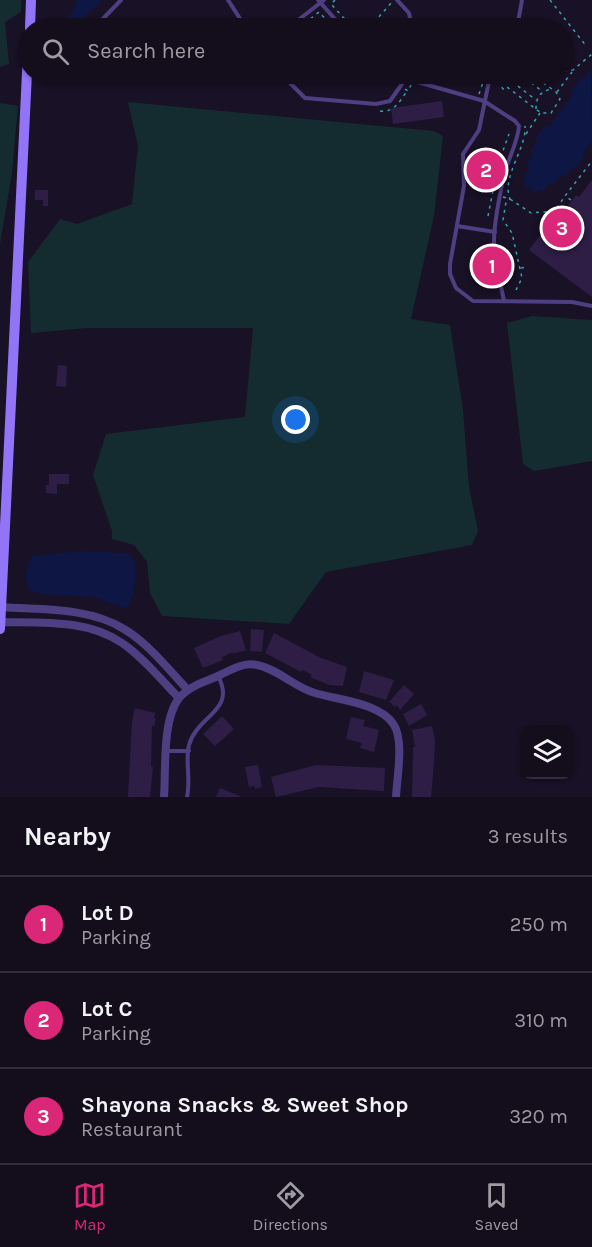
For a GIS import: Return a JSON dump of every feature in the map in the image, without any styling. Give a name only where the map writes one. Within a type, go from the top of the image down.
[{"type":"main road","points":[[30,18],[31,0]]},
{"type":"main road","points":[[0,629],[26,84]]},
{"type":"street","points":[[1,607],[94,617],[123,628],[149,649],[188,690]]},
{"type":"street","points":[[53,624],[54,611]]},
{"type":"street","points":[[0,622],[53,624],[93,629],[122,643],[179,698]]},
{"type":"street","points":[[164,797],[170,718],[179,698],[188,690],[244,664],[254,664],[264,666],[311,692],[376,709],[386,714],[398,735],[396,797]]},
{"type":"lane","points":[[104,18],[122,0]]},
{"type":"lane","points":[[228,0],[240,18]]},
{"type":"lane","points":[[395,0],[410,13],[411,18]]},
{"type":"lane","points":[[519,18],[522,0]]},
{"type":"lane","points":[[300,18],[321,1],[335,18]]},
{"type":"lane","points":[[291,84],[304,98],[376,104],[390,101],[403,84]]},
{"type":"lane","points":[[424,84],[484,102],[515,121],[519,126],[507,165],[495,232],[496,258],[504,301]]},
{"type":"lane","points":[[488,84],[479,130],[463,154],[465,178],[450,264],[450,274],[456,288],[473,301],[572,302],[592,306]]},
{"type":"lane","points":[[457,226],[495,232]]},
{"type":"lane","points":[[187,797],[189,752],[193,736],[223,701],[224,694],[218,676]]},
{"type":"lane","points":[[167,751],[189,752]]},
{"type":"path","points":[[335,0],[331,4],[344,18]]},
{"type":"path","points":[[378,18],[395,0]]},
{"type":"path","points":[[550,0],[564,18]]},
{"type":"path","points":[[312,18],[319,12],[325,18]]},
{"type":"path","points":[[574,30],[587,47]]},
{"type":"path","points":[[574,69],[592,54]]},
{"type":"path","points":[[499,84],[504,90],[507,87]]},
{"type":"path","points":[[505,84],[541,113],[551,113],[560,99],[556,92],[545,84]]},
{"type":"path","points":[[515,84],[536,100]]},
{"type":"path","points":[[533,84],[542,91]]},
{"type":"path","points":[[556,92],[562,84]]},
{"type":"path","points":[[536,109],[536,100],[542,91],[551,88]]},
{"type":"path","points":[[380,111],[388,111],[397,106],[408,91]]},
{"type":"path","points":[[510,199],[508,192],[512,175],[526,134],[541,113]]},
{"type":"path","points":[[524,123],[526,134]]},
{"type":"path","points":[[488,216],[498,165],[509,134]]},
{"type":"path","points":[[500,197],[510,199],[531,213],[555,211],[592,161]]},
{"type":"path","points":[[566,196],[571,200]]},
{"type":"path","points":[[510,199],[506,202],[503,220],[512,233],[522,278],[516,290]]},
{"type":"path","points":[[520,268],[526,267]]},
{"type":"green space","points":[[0,0],[21,0],[21,12],[5,22],[9,64],[0,67]]},
{"type":"green space","points":[[128,102],[434,131],[443,136],[434,216],[411,319],[450,325],[463,410],[469,487],[478,531],[472,545],[326,572],[289,624],[162,616],[150,593],[147,562],[134,545],[112,539],[112,531],[93,475],[106,434],[245,417],[253,328],[87,328],[31,333],[28,262],[60,219],[77,224],[132,204],[138,146]]},
{"type":"green space","points":[[0,103],[18,106],[12,173],[0,244]]},
{"type":"green space","points":[[532,316],[592,320],[592,461],[534,471],[523,464],[507,323]]},
{"type":"shaded area","points":[[76,0],[102,0],[83,18],[67,18]]},
{"type":"shaded area","points":[[591,70],[592,140],[574,170],[572,168],[565,177],[561,175],[554,185],[550,182],[543,192],[539,189],[536,193],[523,184],[526,180],[523,177],[530,168],[526,164],[533,155],[530,152],[537,142],[534,140],[546,125],[549,127],[573,94],[571,91],[581,77],[584,79]]},
{"type":"shaded area","points":[[82,551],[131,555],[134,561],[136,581],[128,607],[125,608],[94,597],[41,594],[29,590],[26,573],[32,556]]},
{"type":"building","points":[[442,101],[444,117],[393,124],[391,108]]},
{"type":"building","points":[[592,180],[592,297],[529,250],[546,227],[554,233],[572,209],[568,206],[576,195],[579,197]]},
{"type":"building","points":[[35,190],[48,190],[48,206],[43,206],[43,200],[35,200]]},
{"type":"building","points":[[58,365],[67,366],[66,387],[56,386]]},
{"type":"building","points":[[49,474],[69,474],[69,484],[57,484],[57,494],[46,493]]},
{"type":"building","points":[[251,629],[264,630],[262,652],[250,651]]},
{"type":"building","points":[[240,631],[246,650],[233,654],[233,652],[222,657],[223,660],[203,668],[194,648],[221,636]]},
{"type":"building","points":[[274,633],[321,658],[347,667],[343,686],[329,685],[310,677],[312,675],[303,670],[301,672],[265,653]]},
{"type":"building","points":[[364,671],[394,680],[386,700],[359,692]]},
{"type":"building","points":[[404,685],[414,694],[400,710],[397,705],[395,707],[389,702]]},
{"type":"building","points":[[421,704],[427,715],[409,726],[403,714]]},
{"type":"building","points":[[135,708],[155,713],[154,718],[156,719],[152,726],[151,766],[153,767],[150,797],[128,797],[132,721]]},
{"type":"building","points":[[222,716],[234,729],[215,746],[203,734]]},
{"type":"building","points":[[351,717],[365,720],[363,726],[379,730],[374,752],[360,748],[362,743],[346,739]]},
{"type":"building","points":[[432,726],[435,740],[431,797],[412,797],[413,747],[415,747],[412,730]]},
{"type":"building","points":[[258,765],[262,787],[255,789],[254,786],[249,787],[245,767]]},
{"type":"building","points":[[316,765],[385,768],[384,791],[319,787],[276,797],[271,777]]},
{"type":"building","points":[[220,788],[242,797],[216,797]]},
{"type":"place","name":"Lot C","points":[[486,170]]},
{"type":"place","name":"Shayona Snacks & Sweet Shop","points":[[562,228]]},
{"type":"place","name":"Lot D","points":[[492,266]]}]
